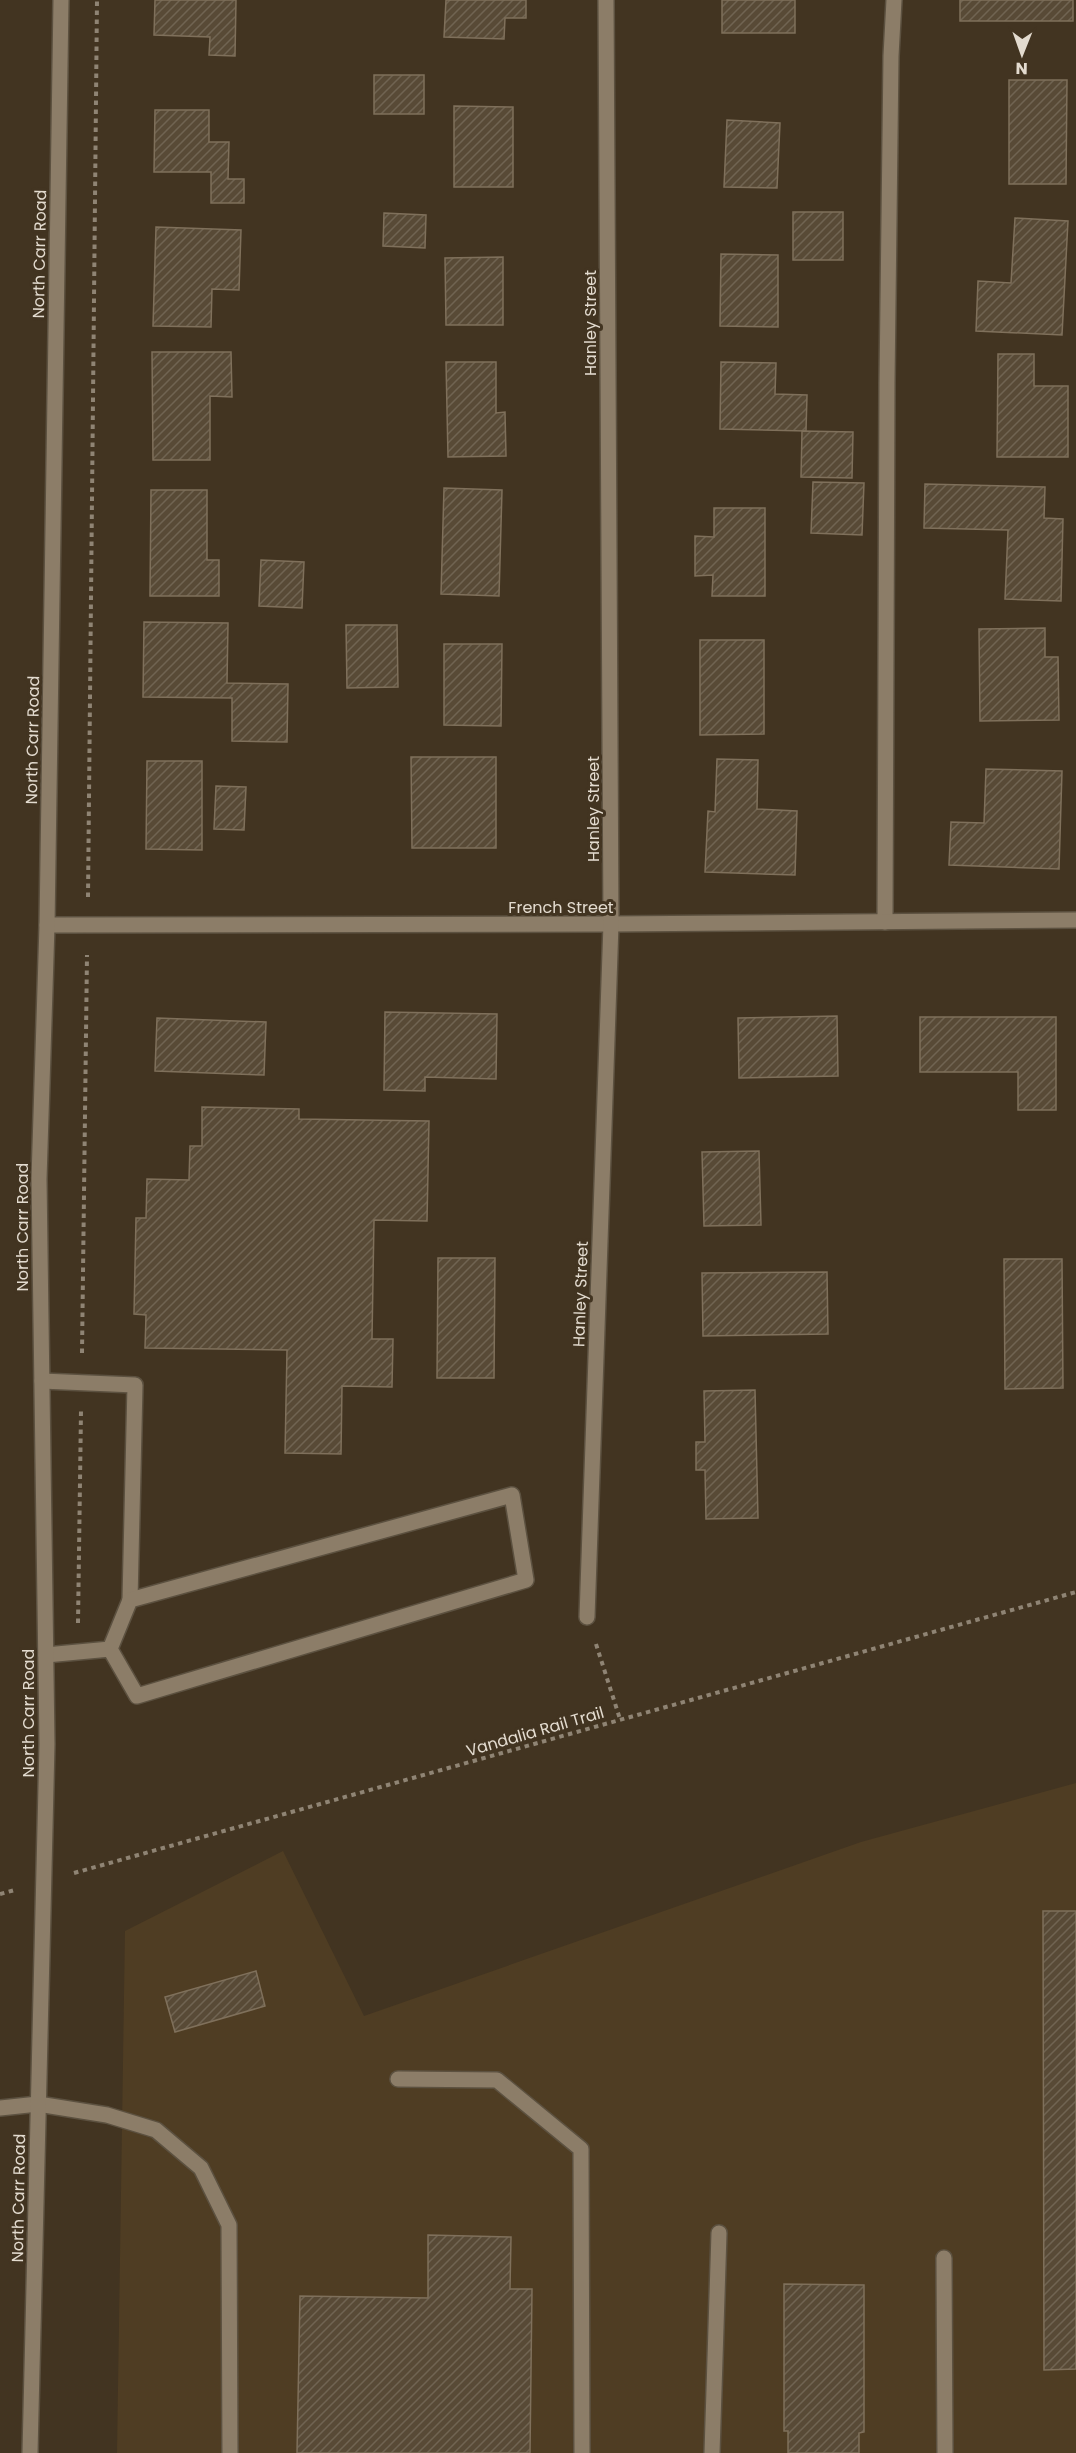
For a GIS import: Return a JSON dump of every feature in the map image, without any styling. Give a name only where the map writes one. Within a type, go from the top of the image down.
[{"type":"street","name":"North Carr Road","points":[[30,2453],[47,1744],[39,1179],[47,925],[61,0]]},
{"type":"street","name":"Hanley Street","points":[[587,1617],[611,924],[606,0]]},
{"type":"street","points":[[885,922],[887,348],[891,56],[894,0]]},
{"type":"street","name":"French Street","points":[[47,925],[1076,920]]},
{"type":"street","points":[[42,1381],[135,1385],[129,1600],[110,1649]]},
{"type":"street","points":[[110,1649],[137,1696],[526,1580],[513,1495],[129,1600]]},
{"type":"street","points":[[46,1655],[110,1649]]},
{"type":"street","points":[[398,2079],[497,2080],[581,2149],[582,2453]]},
{"type":"street","points":[[0,2108],[38,2104],[107,2115],[156,2130],[201,2168],[229,2225],[231,2453]]},
{"type":"street","points":[[712,2453],[719,2233]]},
{"type":"street","points":[[944,2258],[945,2453]]},
{"type":"path","name":"Vandalia Rail Trail","points":[[0,1894],[1076,1592]]},
{"type":"path","points":[[587,1617],[620,1720]]},
{"type":"shaded area","points":[[1076,1783],[1076,2453],[117,2453],[125,1931],[283,1851],[364,2016],[861,1842]]},
{"type":"building","points":[[155,0],[236,0],[235,56],[209,55],[210,37],[154,35]]},
{"type":"building","points":[[446,0],[526,0],[526,18],[505,18],[504,39],[444,37]]},
{"type":"building","points":[[722,0],[795,0],[795,33],[722,33]]},
{"type":"building","points":[[960,0],[1073,0],[1073,21],[960,21]]},
{"type":"building","points":[[374,75],[424,75],[424,114],[374,114]]},
{"type":"building","points":[[1009,80],[1067,80],[1066,184],[1009,184]]},
{"type":"building","points":[[454,106],[513,107],[513,187],[454,187]]},
{"type":"building","points":[[155,110],[209,110],[209,142],[229,142],[228,179],[244,179],[244,203],[211,203],[211,172],[154,172]]},
{"type":"building","points":[[727,120],[780,123],[777,188],[724,187]]},
{"type":"building","points":[[793,212],[843,212],[843,260],[793,260]]},
{"type":"building","points":[[384,213],[426,215],[425,248],[383,246]]},
{"type":"building","points":[[1015,218],[1068,221],[1062,335],[976,331],[978,281],[1011,283]]},
{"type":"building","points":[[156,227],[241,230],[239,290],[212,289],[211,327],[153,326]]},
{"type":"building","points":[[721,254],[778,255],[778,327],[720,326]]},
{"type":"building","points":[[503,257],[503,325],[446,325],[445,258]]},
{"type":"building","points":[[152,352],[231,352],[232,397],[210,396],[210,460],[153,460]]},
{"type":"building","points":[[998,354],[1034,354],[1034,386],[1068,386],[1068,457],[997,457]]},
{"type":"building","points":[[446,362],[496,362],[496,413],[505,412],[506,456],[448,457]]},
{"type":"building","points":[[721,362],[776,363],[775,394],[807,395],[806,431],[720,429]]},
{"type":"building","points":[[802,431],[853,432],[852,478],[801,477]]},
{"type":"building","points":[[813,482],[864,483],[862,535],[811,533]]},
{"type":"building","points":[[925,484],[1045,487],[1044,518],[1063,519],[1061,601],[1005,599],[1008,530],[924,528]]},
{"type":"building","points":[[444,488],[502,490],[499,596],[441,594]]},
{"type":"building","points":[[151,490],[207,490],[207,560],[219,560],[219,596],[150,596]]},
{"type":"building","points":[[714,508],[765,508],[765,596],[712,596],[713,575],[695,576],[695,536],[714,537]]},
{"type":"building","points":[[261,560],[304,562],[302,608],[259,606]]},
{"type":"building","points":[[144,622],[228,623],[227,683],[288,684],[287,742],[232,741],[232,698],[143,697]]},
{"type":"building","points":[[346,625],[397,625],[398,687],[347,688]]},
{"type":"building","points":[[1045,628],[1045,657],[1058,657],[1059,720],[980,721],[979,629]]},
{"type":"building","points":[[700,640],[764,640],[764,734],[700,735]]},
{"type":"building","points":[[444,644],[502,644],[501,726],[444,725]]},
{"type":"building","points":[[411,757],[496,757],[496,848],[412,848]]},
{"type":"building","points":[[717,759],[758,760],[757,809],[797,811],[795,875],[705,872],[708,811],[715,812]]},
{"type":"building","points":[[147,761],[202,761],[202,850],[146,849]]},
{"type":"building","points":[[986,769],[1062,771],[1059,869],[949,865],[951,822],[984,823]]},
{"type":"building","points":[[216,786],[246,787],[244,830],[214,829]]},
{"type":"building","points":[[385,1012],[497,1014],[496,1079],[425,1077],[425,1091],[384,1090]]},
{"type":"building","points":[[837,1016],[838,1076],[739,1078],[738,1018]]},
{"type":"building","points":[[920,1017],[1056,1017],[1056,1110],[1018,1110],[1018,1072],[920,1072]]},
{"type":"building","points":[[157,1018],[266,1022],[264,1075],[155,1071]]},
{"type":"building","points":[[202,1107],[299,1109],[299,1119],[429,1121],[427,1221],[374,1220],[372,1339],[393,1339],[392,1387],[342,1386],[341,1454],[285,1453],[287,1350],[145,1348],[146,1315],[134,1314],[136,1218],[146,1218],[147,1179],[189,1180],[190,1146],[202,1146]]},
{"type":"building","points":[[759,1151],[761,1225],[704,1226],[702,1152]]},
{"type":"building","points":[[438,1258],[495,1258],[494,1378],[437,1378]]},
{"type":"building","points":[[1004,1259],[1062,1259],[1063,1388],[1005,1389]]},
{"type":"building","points":[[827,1272],[828,1334],[703,1336],[702,1273]]},
{"type":"building","points":[[755,1390],[758,1518],[706,1519],[705,1470],[696,1470],[696,1442],[705,1442],[704,1391]]},
{"type":"building","points":[[1043,1911],[1076,1911],[1076,2369],[1044,2370]]},
{"type":"building","points":[[256,1971],[265,2006],[175,2032],[165,1997]]},
{"type":"building","points":[[428,2235],[511,2237],[510,2289],[532,2289],[530,2453],[297,2453],[300,2296],[428,2298]]},
{"type":"building","points":[[784,2284],[864,2285],[864,2432],[859,2433],[859,2453],[788,2453],[788,2431],[784,2431]]}]
